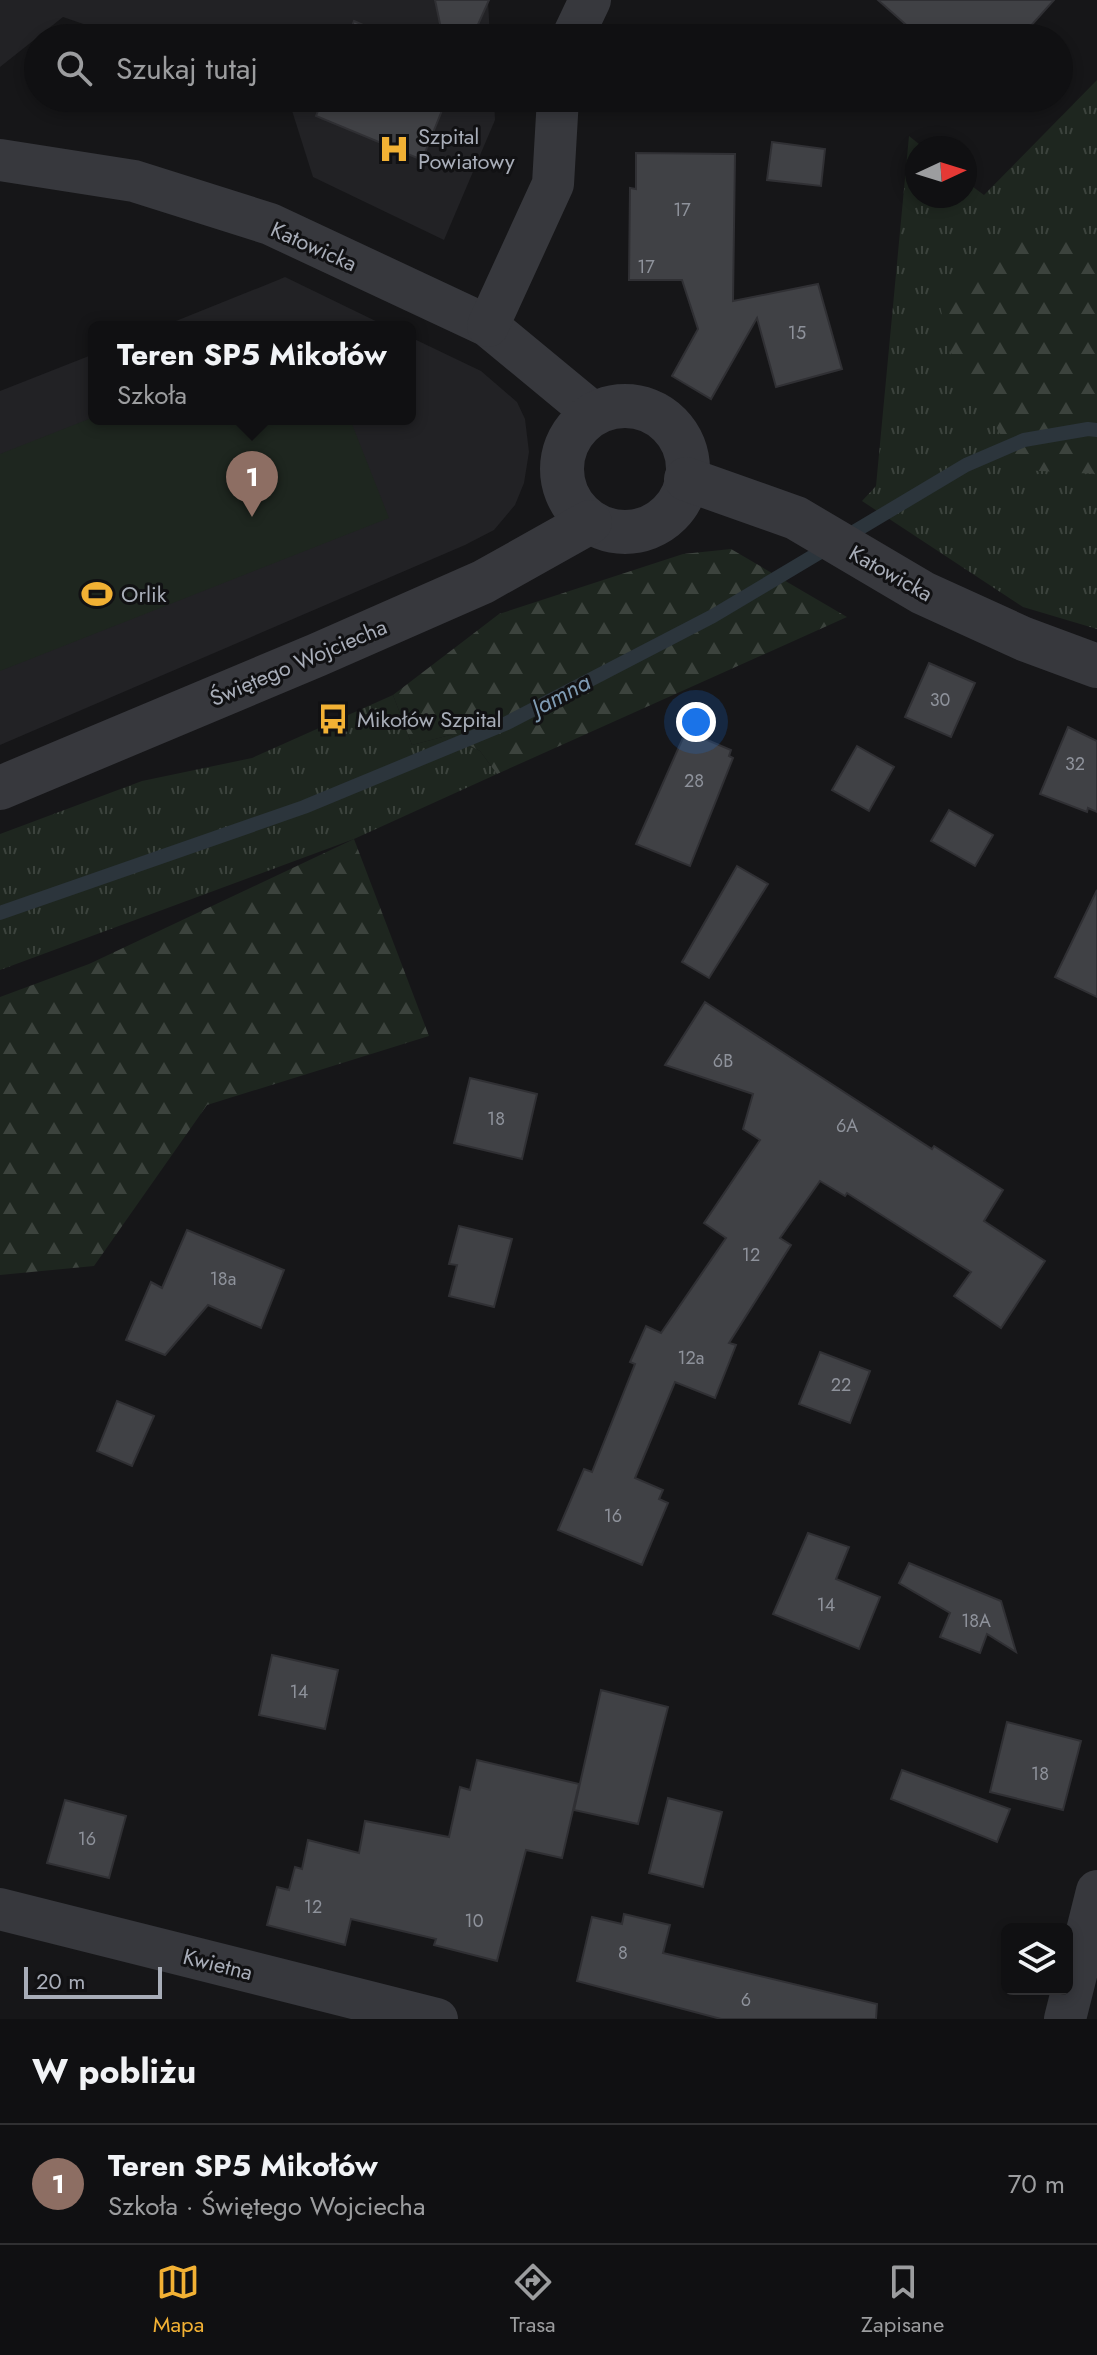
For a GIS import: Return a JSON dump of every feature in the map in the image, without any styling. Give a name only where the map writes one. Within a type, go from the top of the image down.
[{"type":"street","points":[[579,24],[590,0]]},
{"type":"street","points":[[488,326],[553,184],[557,112]]},
{"type":"street","name":"Katowicka","points":[[0,160],[134,181],[270,224],[488,326],[592,412]]},
{"type":"street","points":[[628,406],[658,415],[680,435],[687,451],[686,479],[673,507],[660,521],[650,527],[621,533],[609,531],[590,522],[577,511],[568,497],[562,476],[563,455],[573,432],[592,412],[628,406]]},
{"type":"street","name":"Katowicka","points":[[686,479],[796,518],[923,593],[1024,639],[1097,666]]},
{"type":"street","name":"Świętego Wojciecha","points":[[0,788],[303,662],[483,582],[590,522]]},
{"type":"street","points":[[1065,2019],[1097,1891]]},
{"type":"street","name":"Kwietna","points":[[0,1909],[437,2019]]},
{"type":"shaded area","points":[[0,0],[488,0],[489,24],[83,24],[63,17],[54,24],[24,24],[24,48],[0,67]]},
{"type":"shaded area","name":"Szpital Powiatowy","points":[[292,112],[495,112],[495,120],[444,240],[313,177]]},
{"type":"shaded area","points":[[285,277],[376,321],[176,321]]},
{"type":"shaded area","points":[[416,340],[481,371],[517,402],[525,419],[529,452],[524,483],[515,505],[494,530],[0,745],[0,391],[88,356],[88,425],[416,425]]},
{"type":"green space","points":[[1097,80],[1097,629],[1023,607],[862,501],[876,486],[905,178],[905,208],[977,208],[977,190],[984,195],[1066,112],[1073,112],[1073,104]]},
{"type":"green space","points":[[1083,237],[1097,259],[1097,474],[1022,470],[950,351],[940,306],[1006,242]]},
{"type":"green space","name":"Orlik","points":[[88,419],[88,425],[352,425],[389,518],[0,671],[0,454]]},
{"type":"green space","points":[[731,549],[847,617],[497,774],[480,751],[450,735],[412,745],[393,695],[499,614],[683,554]]},
{"type":"green space","points":[[393,695],[412,745],[450,735],[480,751],[497,774],[354,839],[0,970],[0,834],[142,781],[252,758]]},
{"type":"green space","points":[[354,839],[429,1036],[207,1105],[94,1266],[0,1275],[0,997],[89,964]]},
{"type":"building","points":[[435,0],[489,0],[478,24],[440,24]]},
{"type":"building","points":[[878,0],[1054,0],[1033,24],[905,24]]},
{"type":"building","points":[[318,112],[441,112],[422,160],[316,116]]},
{"type":"building","points":[[772,142],[825,149],[821,186],[767,180]]},
{"type":"building","points":[[636,153],[735,154],[733,301],[818,284],[842,369],[776,387],[757,318],[711,399],[672,376],[698,329],[682,280],[629,280],[630,188],[636,189]]},
{"type":"building","points":[[929,663],[975,683],[951,737],[905,717]]},
{"type":"building","points":[[1068,727],[1097,741],[1097,812],[1088,808],[1087,812],[1040,794]]},
{"type":"building","points":[[686,731],[731,750],[729,756],[733,758],[690,866],[636,844]]},
{"type":"building","points":[[857,746],[894,767],[869,811],[832,790]]},
{"type":"building","points":[[949,810],[993,835],[975,866],[931,841]]},
{"type":"building","points":[[737,866],[768,884],[709,978],[682,962]]},
{"type":"building","points":[[1097,890],[1097,997],[1055,977]]},
{"type":"building","points":[[705,1002],[932,1149],[934,1146],[1003,1190],[984,1221],[1045,1261],[1001,1328],[954,1296],[971,1272],[847,1193],[845,1196],[820,1181],[780,1238],[791,1245],[729,1343],[736,1345],[715,1398],[675,1382],[635,1478],[663,1490],[659,1499],[668,1503],[642,1565],[558,1530],[584,1469],[592,1472],[635,1364],[630,1362],[646,1326],[661,1333],[726,1238],[704,1223],[760,1140],[743,1129],[753,1094],[665,1065]]},
{"type":"building","points":[[470,1078],[537,1094],[522,1159],[454,1143]]},
{"type":"building","points":[[459,1226],[512,1239],[494,1307],[449,1296],[457,1265],[449,1264]]},
{"type":"building","points":[[187,1230],[284,1270],[261,1328],[208,1305],[165,1355],[126,1340],[151,1282],[162,1288]]},
{"type":"building","points":[[820,1352],[870,1371],[850,1423],[799,1404]]},
{"type":"building","points":[[117,1401],[154,1416],[132,1466],[97,1451]]},
{"type":"building","points":[[808,1533],[849,1547],[836,1579],[880,1597],[859,1649],[773,1614]]},
{"type":"building","points":[[909,1563],[1001,1601],[1016,1652],[987,1634],[980,1653],[940,1637],[950,1613],[899,1583]]},
{"type":"building","points":[[272,1655],[338,1670],[325,1729],[259,1715]]},
{"type":"building","points":[[601,1690],[668,1707],[638,1824],[574,1810]]},
{"type":"building","points":[[1007,1722],[1081,1741],[1063,1810],[990,1792]]},
{"type":"building","points":[[477,1760],[579,1784],[562,1858],[526,1850],[497,1961],[434,1945],[436,1939],[351,1919],[345,1945],[267,1925],[277,1887],[289,1890],[295,1867],[302,1869],[308,1840],[359,1853],[365,1821],[449,1837],[460,1787],[470,1790]]},
{"type":"building","points":[[902,1770],[1010,1809],[997,1842],[891,1799]]},
{"type":"building","points":[[668,1798],[722,1812],[703,1887],[649,1873]]},
{"type":"building","points":[[65,1800],[126,1816],[109,1878],[47,1863]]},
{"type":"building","points":[[624,1914],[670,1925],[663,1953],[877,2004],[876,2019],[721,2019],[577,1981],[592,1917],[622,1924]]},
{"type":"waterway","name":"Jamna","points":[[0,913],[304,807],[507,723],[713,616],[966,465],[1024,440],[1097,430]]},
{"type":"place","name":"Szpital Powiatowy","points":[[394,149]]},
{"type":"place","name":"Teren SP5 Mikołów","points":[[252,517]]},
{"type":"place","name":"Orlik","points":[[97,594]]},
{"type":"place","name":"Mikołów Szpital","points":[[333,719]]}]
